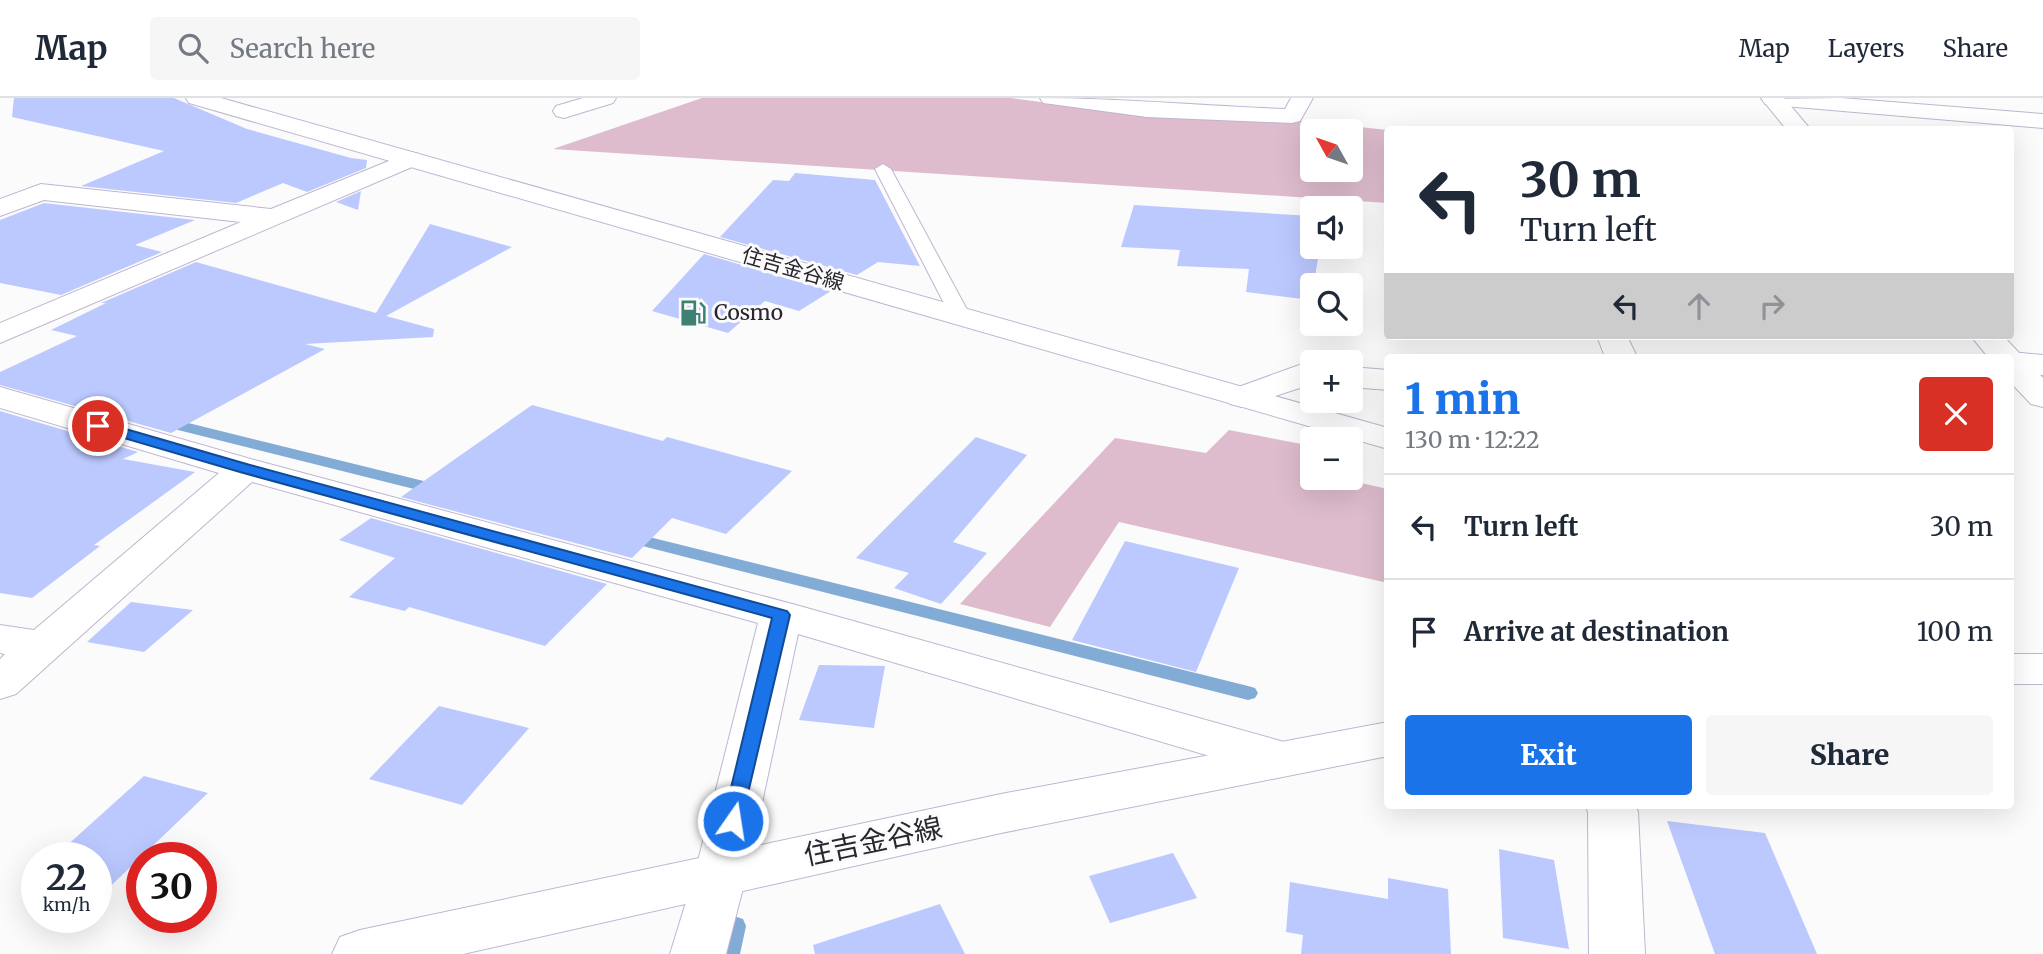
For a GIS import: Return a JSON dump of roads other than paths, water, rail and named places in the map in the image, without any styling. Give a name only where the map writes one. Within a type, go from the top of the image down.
[{"type":"street","name":"住吉金谷線","points":[[197,98],[1384,438]]},
{"type":"street","points":[[564,111],[604,98]]},
{"type":"street","points":[[1051,98],[1147,110],[1292,116],[1302,98]]},
{"type":"street","points":[[1772,99],[2043,121]]},
{"type":"street","points":[[1772,99],[1796,126]]},
{"type":"street","points":[[0,334],[411,159]]},
{"type":"street","points":[[0,208],[41,192],[273,218]]},
{"type":"street","points":[[1990,340],[2002,354]]},
{"type":"street","points":[[2014,363],[2043,365]]},
{"type":"street","points":[[2014,366],[2043,397]]},
{"type":"street","points":[[1242,397],[1300,375]]},
{"type":"street","points":[[1363,378],[1384,380]]},
{"type":"street","points":[[0,397],[245,469],[781,615],[1278,758]]},
{"type":"street","points":[[0,683],[245,469]]},
{"type":"street","points":[[698,954],[721,873],[781,615]]},
{"type":"street","points":[[0,639],[43,646]]},
{"type":"street","points":[[2014,669],[2043,669]]},
{"type":"street","name":"住吉金谷線","points":[[360,954],[721,873],[1278,758],[1384,740]]},
{"type":"street","points":[[1612,809],[1617,954]]},
{"type":"lane","points":[[883,169],[961,317]]},
{"type":"waterway","points":[[160,421],[442,491]]},
{"type":"waterway","points":[[625,536],[1248,693]]},
{"type":"waterway","points":[[727,954],[734,926]]},
{"type":"place","name":"Cosmo","points":[[693,313]]}]
